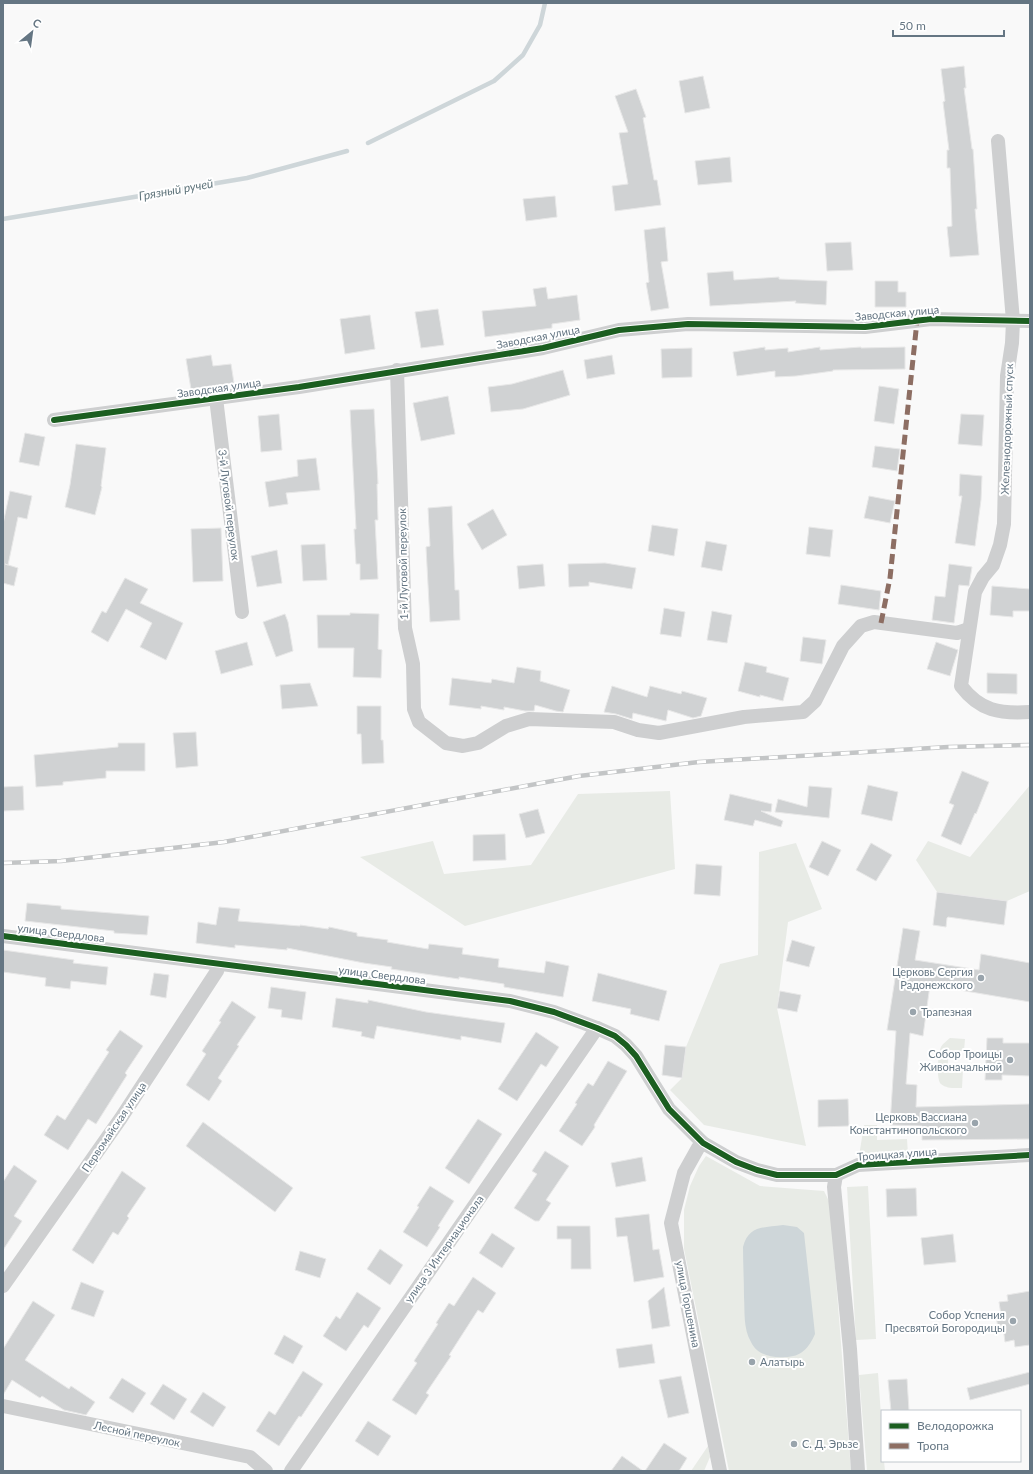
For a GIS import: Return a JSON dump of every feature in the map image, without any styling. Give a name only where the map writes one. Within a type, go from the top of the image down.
[{"type":"street","name":"Железнодорожный спуск","points":[[998,141],[1013,321],[1012,343],[1007,376],[1004,524],[1000,545],[993,565],[983,577],[975,592],[961,686],[970,698],[989,709],[1012,713],[1030,712]]},
{"type":"street","name":"Заводская улица","points":[[54,420],[298,387],[542,348],[619,330],[688,324],[865,327],[931,319],[1030,321]]},
{"type":"street","name":"1-й Луговой переулок","points":[[397,370],[405,628],[413,664],[414,709],[419,722],[446,743],[463,746],[478,742],[506,726],[529,719],[614,722],[638,730],[659,732],[744,717],[803,712],[815,701],[843,646],[861,626],[874,622],[957,632],[969,629]]},
{"type":"street","name":"3-й Луговой переулок","points":[[216,398],[242,612]]},
{"type":"street","name":"улица Свердлова","points":[[3,936],[510,1001],[554,1012],[598,1028],[615,1036],[626,1045],[636,1056],[669,1109],[703,1143]]},
{"type":"street","name":"Первомайская улица","points":[[3,1286],[121,1118],[217,971],[219,964]]},
{"type":"street","name":"улица 3 Интернационала","points":[[291,1471],[598,1028]]},
{"type":"street","name":"Троицкая улица","points":[[703,1143],[736,1162],[757,1170],[777,1175],[836,1175],[858,1164],[1030,1156]]},
{"type":"street","name":"улица Горшенина","points":[[703,1143],[698,1148],[684,1173],[671,1223],[720,1471]]},
{"type":"street","points":[[836,1175],[834,1187],[850,1349],[858,1471]]},
{"type":"street","name":"Лесной переулок","points":[[3,1406],[250,1457],[266,1471]]},
{"type":"shaded area","points":[[1030,785],[1030,891],[1007,901],[937,892],[916,860],[928,841],[970,857]]},
{"type":"shaded area","points":[[670,791],[675,869],[465,926],[360,857],[433,841],[444,874],[531,865],[578,794]]},
{"type":"shaded area","points":[[796,843],[822,909],[788,922],[777,1008],[806,1146],[704,1125],[670,1090],[682,1078],[686,1047],[720,964],[758,955],[759,852]]},
{"type":"shaded area","points":[[950,1038],[965,1039],[964,1051],[948,1051],[948,1068],[963,1069],[962,1088],[946,1087],[939,1082],[938,1060],[940,1050],[943,1044]]},
{"type":"shaded area","points":[[864,1125],[877,1125],[877,1140],[907,1139],[908,1154],[859,1156]]},
{"type":"shaded area","points":[[706,1156],[760,1186],[824,1191],[830,1203],[851,1471],[729,1471],[684,1249],[684,1210],[690,1186],[699,1166]]},
{"type":"shaded area","points":[[868,1186],[876,1339],[856,1340],[847,1187]]},
{"type":"shaded area","points":[[783,1225],[797,1227],[804,1233],[815,1334],[810,1344],[804,1351],[791,1357],[765,1355],[757,1350],[748,1337],[745,1320],[743,1247],[749,1235],[753,1231],[763,1227]]},
{"type":"shaded area","points":[[878,1373],[881,1416],[881,1462],[884,1462],[885,1471],[867,1471],[859,1375]]},
{"type":"shaded area","points":[[708,1446],[710,1457],[704,1471],[691,1471]]},
{"type":"building","points":[[964,66],[966,88],[964,88],[973,149],[977,209],[975,209],[979,255],[950,257],[947,227],[952,226],[950,168],[947,168],[947,150],[949,150],[943,102],[945,101],[941,69]]},
{"type":"building","points":[[703,76],[710,108],[685,113],[679,81]]},
{"type":"building","points":[[636,89],[646,117],[643,118],[654,180],[657,180],[661,205],[615,211],[612,186],[628,184],[619,133],[628,132],[615,96]]},
{"type":"building","points":[[730,157],[732,182],[698,185],[695,161]]},
{"type":"building","points":[[555,196],[557,217],[526,221],[523,199]]},
{"type":"building","points":[[665,227],[668,261],[661,262],[669,308],[651,311],[646,283],[649,282],[644,230]]},
{"type":"building","points":[[851,242],[853,270],[827,271],[825,243]]},
{"type":"building","points":[[733,271],[734,280],[779,277],[779,279],[827,281],[826,305],[795,303],[796,301],[710,306],[707,273]]},
{"type":"building","points":[[875,281],[898,281],[898,292],[906,292],[906,307],[875,307]]},
{"type":"building","points":[[546,287],[548,299],[577,295],[580,320],[552,324],[552,328],[485,337],[482,311],[536,306],[533,289]]},
{"type":"building","points":[[438,309],[444,345],[421,348],[415,312]]},
{"type":"building","points":[[370,315],[375,349],[345,354],[340,319]]},
{"type":"building","points":[[765,347],[765,350],[788,348],[788,352],[820,347],[820,350],[861,347],[905,347],[905,369],[833,370],[796,376],[775,377],[775,371],[737,376],[733,352]]},
{"type":"building","points":[[692,348],[692,377],[662,378],[661,349]]},
{"type":"building","points":[[211,355],[213,366],[231,364],[234,383],[191,389],[186,359]]},
{"type":"building","points":[[612,355],[615,374],[587,379],[584,360]]},
{"type":"building","points":[[563,370],[570,395],[523,409],[491,412],[488,387],[512,384]]},
{"type":"building","points":[[879,386],[899,389],[894,424],[874,421]]},
{"type":"building","points":[[448,396],[455,434],[421,441],[413,403]]},
{"type":"building","points":[[374,409],[378,484],[378,520],[375,520],[378,579],[360,580],[360,564],[356,564],[354,529],[356,529],[350,410]]},
{"type":"building","points":[[279,414],[282,450],[261,452],[258,416]]},
{"type":"building","points":[[961,414],[984,415],[982,446],[958,444]]},
{"type":"building","points":[[25,433],[45,437],[39,466],[19,462]]},
{"type":"building","points":[[76,444],[106,448],[102,487],[95,515],[65,507]]},
{"type":"building","points":[[875,446],[900,449],[897,471],[872,467]]},
{"type":"building","points":[[316,458],[320,490],[286,493],[288,504],[269,507],[265,482],[298,476],[297,460]]},
{"type":"building","points":[[960,474],[982,476],[981,500],[975,546],[955,543],[962,496],[959,496]]},
{"type":"building","points":[[10,491],[32,496],[27,519],[18,517],[8,565],[18,568],[14,586],[3,583],[3,524]]},
{"type":"building","points":[[869,496],[895,501],[890,523],[864,518]]},
{"type":"building","points":[[452,506],[455,590],[459,590],[460,620],[430,622],[426,547],[430,546],[428,508]]},
{"type":"building","points":[[493,509],[507,535],[482,550],[467,524]]},
{"type":"building","points":[[652,525],[678,529],[674,556],[648,551]]},
{"type":"building","points":[[809,527],[833,530],[830,557],[806,554]]},
{"type":"building","points":[[221,528],[223,581],[193,582],[191,529]]},
{"type":"building","points":[[706,541],[727,545],[722,571],[701,567]]},
{"type":"building","points":[[325,544],[327,580],[303,581],[301,545]]},
{"type":"building","points":[[277,550],[282,583],[257,587],[251,556]]},
{"type":"building","points":[[605,563],[636,568],[632,589],[589,582],[589,586],[569,587],[568,564]]},
{"type":"building","points":[[543,564],[545,586],[519,589],[517,566]]},
{"type":"building","points":[[949,564],[972,567],[969,586],[959,585],[954,623],[932,620],[935,596],[945,597]]},
{"type":"building","points":[[125,578],[148,589],[140,603],[183,623],[166,660],[140,647],[152,623],[126,609],[108,642],[91,632],[102,611],[106,613]]},
{"type":"building","points":[[841,585],[881,591],[879,610],[838,604]]},
{"type":"building","points":[[992,586],[1030,589],[1030,611],[1013,611],[1013,617],[990,615]]},
{"type":"building","points":[[664,608],[685,612],[681,637],[660,634]]},
{"type":"building","points":[[712,611],[732,615],[727,643],[707,640]]},
{"type":"building","points":[[350,613],[379,614],[378,649],[382,650],[381,678],[353,677],[354,648],[318,648],[317,615],[350,615]]},
{"type":"building","points":[[285,614],[288,622],[293,651],[276,657],[263,622]]},
{"type":"building","points":[[803,637],[826,640],[822,664],[800,661]]},
{"type":"building","points":[[247,642],[253,665],[221,674],[215,651]]},
{"type":"building","points":[[936,642],[958,650],[950,676],[927,669]]},
{"type":"building","points":[[745,662],[767,667],[766,672],[789,678],[783,701],[738,691]]},
{"type":"building","points":[[517,667],[541,671],[540,681],[570,690],[563,712],[535,705],[534,711],[525,711],[504,707],[504,710],[481,706],[481,709],[449,705],[452,678],[491,683],[492,679],[514,683]]},
{"type":"building","points":[[987,673],[1017,674],[1017,694],[987,693]]},
{"type":"building","points":[[310,683],[318,706],[282,709],[280,685]]},
{"type":"building","points":[[612,686],[647,697],[650,686],[681,694],[682,691],[707,698],[701,716],[693,718],[668,710],[666,721],[633,713],[632,719],[604,712]]},
{"type":"building","points":[[357,706],[381,706],[381,740],[383,740],[384,763],[362,764],[361,734],[357,734]]},
{"type":"building","points":[[196,732],[198,766],[176,768],[173,733]]},
{"type":"building","points":[[118,743],[145,743],[145,771],[106,771],[106,778],[63,782],[63,785],[36,787],[34,755],[118,747]]},
{"type":"building","points":[[962,771],[989,782],[961,845],[941,836],[954,805],[949,803]]},
{"type":"building","points":[[868,785],[898,792],[892,821],[861,814]]},
{"type":"building","points":[[23,786],[24,810],[3,811],[3,787]]},
{"type":"building","points":[[809,786],[832,788],[829,818],[775,812],[778,799],[807,807]]},
{"type":"building","points":[[730,794],[772,804],[771,812],[761,811],[783,821],[781,827],[755,820],[753,826],[724,820]]},
{"type":"building","points":[[538,809],[545,833],[526,838],[519,814]]},
{"type":"building","points":[[505,834],[506,860],[473,861],[473,835]]},
{"type":"building","points":[[822,841],[841,850],[828,876],[809,867]]},
{"type":"building","points":[[871,843],[892,855],[876,881],[856,870]]},
{"type":"building","points":[[696,864],[722,866],[720,896],[694,894]]},
{"type":"building","points":[[937,892],[1007,901],[1004,925],[948,917],[946,927],[933,925]]},
{"type":"building","points":[[27,903],[61,906],[61,909],[149,916],[147,935],[114,933],[114,931],[25,921]]},
{"type":"building","points":[[219,907],[240,909],[238,921],[300,925],[328,929],[329,927],[357,933],[357,936],[388,940],[387,942],[428,949],[429,944],[463,948],[462,954],[499,959],[498,967],[544,973],[546,961],[569,966],[563,997],[504,987],[504,984],[391,969],[392,967],[287,948],[287,950],[235,945],[235,948],[196,943],[198,922],[216,925]]},
{"type":"building","points":[[903,928],[920,931],[915,960],[979,970],[981,954],[1030,963],[1030,1002],[930,985],[923,1036],[910,1033],[906,1084],[917,1085],[916,1107],[1030,1104],[1030,1139],[922,1140],[922,1126],[890,1125],[896,1031],[887,1030]]},
{"type":"building","points":[[792,940],[815,947],[809,967],[786,961]]},
{"type":"building","points":[[3,950],[74,960],[73,963],[108,967],[106,985],[71,981],[70,989],[45,986],[46,978],[3,972]]},
{"type":"building","points":[[154,973],[169,975],[166,998],[150,995]]},
{"type":"building","points":[[598,973],[667,991],[659,1021],[630,1014],[631,1009],[592,1001]]},
{"type":"building","points":[[271,987],[306,992],[302,1020],[281,1017],[282,1010],[268,1008]]},
{"type":"building","points":[[780,991],[801,995],[797,1012],[777,1008]]},
{"type":"building","points":[[336,998],[368,1003],[368,1000],[426,1012],[505,1023],[501,1043],[461,1036],[461,1040],[377,1026],[374,1039],[361,1036],[362,1032],[332,1027]]},
{"type":"building","points":[[232,1001],[256,1017],[237,1045],[239,1046],[218,1078],[222,1081],[209,1101],[186,1085],[206,1054],[202,1051],[221,1022],[219,1021]]},
{"type":"building","points":[[120,1030],[143,1046],[125,1073],[127,1075],[96,1124],[88,1119],[68,1150],[44,1135],[57,1115],[65,1120],[109,1052],[106,1050]]},
{"type":"building","points":[[536,1032],[559,1047],[546,1067],[541,1064],[517,1101],[498,1089]]},
{"type":"building","name":"Собор Троицы Живоначальной","points":[[987,1038],[1003,1038],[1003,1043],[1030,1043],[1030,1076],[1002,1075],[1002,1080],[985,1080]]},
{"type":"building","points":[[665,1045],[686,1047],[682,1078],[662,1075]]},
{"type":"building","points":[[608,1061],[627,1071],[594,1125],[595,1127],[582,1146],[559,1131],[577,1104],[575,1103],[588,1083],[593,1086]]},
{"type":"building","points":[[848,1099],[849,1126],[818,1127],[818,1100]]},
{"type":"building","points":[[478,1119],[502,1134],[469,1184],[445,1168]]},
{"type":"building","points":[[203,1122],[293,1188],[275,1212],[186,1146]]},
{"type":"building","points":[[545,1151],[569,1166],[546,1200],[551,1203],[539,1221],[535,1221],[514,1208],[537,1174],[532,1171]]},
{"type":"building","points":[[642,1157],[646,1181],[616,1187],[611,1163]]},
{"type":"building","points":[[14,1165],[37,1181],[14,1216],[22,1221],[3,1250],[3,1182]]},
{"type":"building","points":[[122,1171],[146,1188],[127,1216],[129,1218],[118,1235],[113,1232],[93,1264],[72,1250]]},
{"type":"building","points":[[430,1186],[454,1201],[427,1247],[403,1232]]},
{"type":"building","points":[[916,1188],[917,1216],[887,1217],[886,1189]]},
{"type":"building","points":[[649,1214],[653,1250],[659,1249],[664,1277],[634,1282],[627,1236],[617,1237],[615,1218]]},
{"type":"building","points":[[557,1226],[590,1226],[591,1269],[571,1269],[571,1239],[557,1239]]},
{"type":"building","points":[[492,1233],[515,1248],[502,1268],[479,1253]]},
{"type":"building","points":[[953,1234],[956,1262],[924,1265],[921,1238]]},
{"type":"building","points":[[380,1249],[403,1265],[390,1285],[367,1269]]},
{"type":"building","points":[[300,1251],[326,1259],[320,1278],[295,1270]]},
{"type":"building","points":[[473,1277],[496,1293],[483,1313],[478,1310],[449,1355],[451,1356],[426,1393],[429,1395],[416,1415],[392,1400],[417,1363],[414,1361],[438,1324],[436,1323],[449,1303],[454,1306]]},
{"type":"building","points":[[81,1282],[104,1291],[94,1317],[71,1309]]},
{"type":"building","points":[[664,1287],[670,1326],[652,1329],[648,1301]]},
{"type":"building","name":"Собор Успения Пресвятой Богородицы","points":[[1030,1291],[1030,1345],[1015,1347],[1014,1340],[1005,1342],[1003,1327],[998,1328],[996,1316],[1001,1315],[999,1302],[1008,1301],[1007,1295]]},
{"type":"building","points":[[357,1292],[381,1308],[368,1328],[364,1325],[346,1351],[323,1336],[336,1316],[340,1319]]},
{"type":"building","points":[[33,1301],[55,1315],[25,1360],[69,1389],[71,1386],[95,1402],[86,1415],[64,1410],[42,1396],[40,1398],[12,1380],[3,1395],[3,1349]]},
{"type":"building","points":[[284,1335],[303,1346],[293,1364],[274,1354]]},
{"type":"building","points":[[652,1344],[655,1363],[619,1368],[616,1349]]},
{"type":"building","points":[[303,1371],[323,1384],[279,1446],[256,1431],[269,1411],[275,1415]]},
{"type":"building","points":[[1030,1372],[1030,1384],[970,1400],[967,1388]]},
{"type":"building","points":[[681,1376],[689,1413],[668,1418],[659,1380]]},
{"type":"building","points":[[122,1378],[146,1393],[133,1413],[109,1398]]},
{"type":"building","points":[[907,1379],[909,1410],[891,1410],[888,1380]]},
{"type":"building","points":[[163,1384],[187,1399],[174,1420],[150,1404]]},
{"type":"building","points":[[203,1392],[226,1407],[213,1427],[190,1412]]},
{"type":"building","points":[[368,1421],[391,1436],[378,1456],[355,1441]]},
{"type":"building","points":[[664,1443],[687,1458],[679,1471],[645,1471]]},
{"type":"building","points":[[622,1456],[643,1471],[611,1471]]},
{"type":"waterway","name":"Грязный ручей","points":[[368,143],[494,81],[523,55],[540,25],[545,3]]},
{"type":"waterway","name":"Грязный ручей","points":[[3,219],[247,178],[347,151]]},
{"type":"railway","points":[[3,863],[61,861],[224,842],[579,776],[699,762],[948,747],[1030,745]]},
{"type":"marked path","points":[[881,623],[890,578],[917,321]]},
{"type":"cycle path","points":[[54,420],[299,387],[543,348],[619,330],[688,324],[865,327],[931,319],[1030,321]]},
{"type":"cycle path","points":[[3,936],[510,1001],[554,1012],[615,1036],[626,1045],[636,1056],[669,1109],[703,1143],[736,1162],[757,1170],[777,1175],[836,1175],[858,1165],[1030,1155]]},
{"type":"place","name":"Церковь Сергия Радонежского","points":[[981,978]]},
{"type":"place","name":"Трапезная","points":[[913,1012]]},
{"type":"place","name":"Собор Троицы Живоначальной","points":[[1010,1060]]},
{"type":"place","name":"Церковь Вассиана Константинопольского","points":[[975,1123]]},
{"type":"place","name":"Собор Успения Пресвятой Богородицы","points":[[1013,1321]]},
{"type":"place","name":"Алатырь","points":[[752,1362]]},
{"type":"place","name":"С. Д. Эрьзе","points":[[794,1444]]}]
